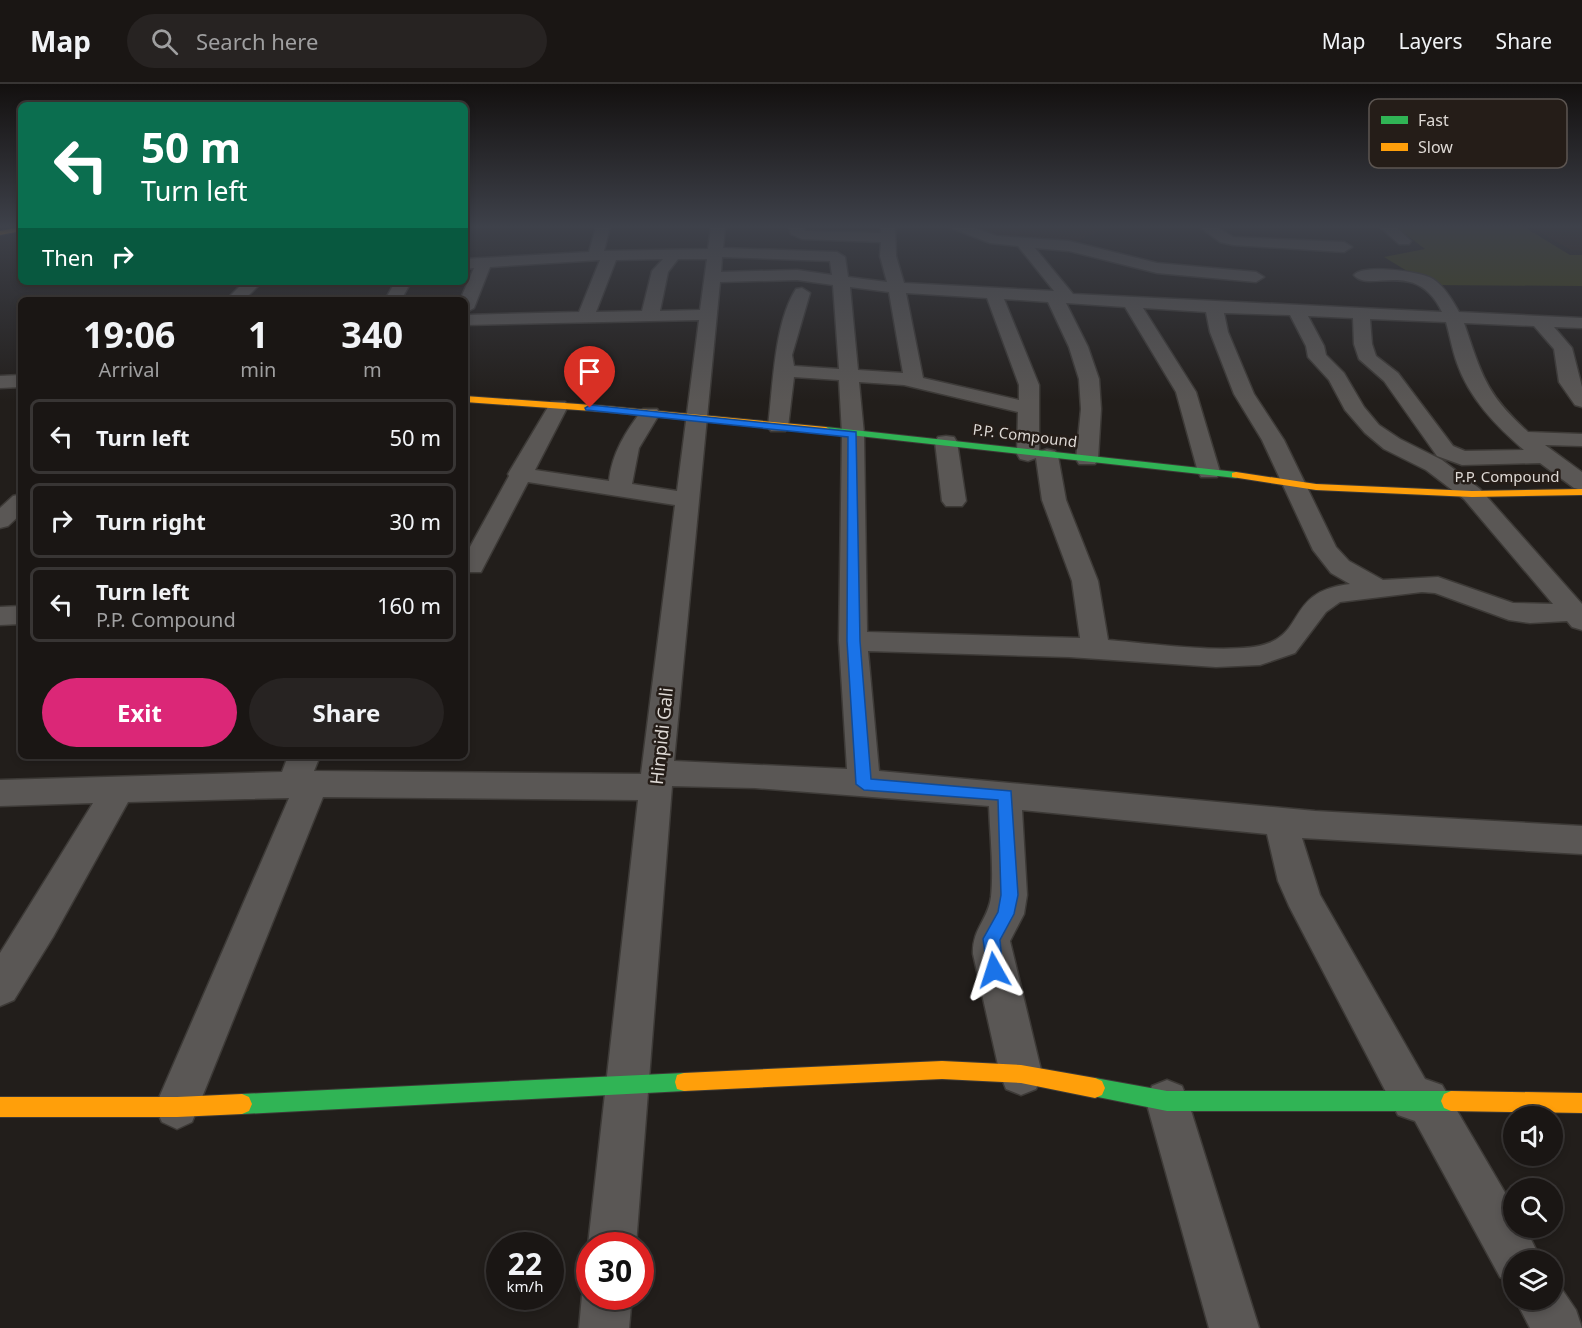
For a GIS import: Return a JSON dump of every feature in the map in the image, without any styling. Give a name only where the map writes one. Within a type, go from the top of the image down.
[{"type":"street","points":[[237,297],[251,285]]},
{"type":"street","points":[[468,301],[475,285]]},
{"type":"street","points":[[586,316],[595,285]]},
{"type":"street","points":[[650,315],[657,285]]},
{"type":"street","name":"Hinpidi Gali","points":[[613,1232],[656,780],[698,418],[710,285]]},
{"type":"street","points":[[721,285],[802,293],[842,288],[897,288],[1214,307],[1582,323]]},
{"type":"street","points":[[832,285],[842,288]]},
{"type":"street","points":[[896,285],[914,380]]},
{"type":"street","points":[[1052,285],[1060,296],[1089,378],[1087,459]]},
{"type":"street","points":[[1260,285],[1273,310]]},
{"type":"street","points":[[1376,285],[1405,315]]},
{"type":"street","points":[[1429,285],[1455,317],[1467,365],[1475,381],[1498,412],[1545,456],[1582,483]]},
{"type":"street","points":[[842,288],[853,434],[853,641],[864,784]]},
{"type":"street","points":[[778,427],[785,371],[783,355],[802,293]]},
{"type":"street","points":[[993,293],[1026,372],[1031,394],[1030,409],[1037,455],[1085,581],[1096,649]]},
{"type":"street","points":[[1130,301],[1186,392],[1209,472]]},
{"type":"street","points":[[1214,307],[1219,332],[1244,394],[1273,440],[1332,560],[1379,590]]},
{"type":"street","points":[[1296,311],[1315,346],[1317,357],[1337,377],[1355,410],[1372,429],[1392,444],[1434,465],[1472,494],[1577,616]]},
{"type":"street","points":[[1361,314],[1363,344],[1368,359],[1391,377],[1445,451],[1452,456],[1462,458],[1545,456]]},
{"type":"street","points":[[468,320],[708,315]]},
{"type":"street","points":[[1541,323],[1563,348],[1569,382],[1582,401]]},
{"type":"street","points":[[785,371],[914,380],[1030,409]]},
{"type":"street","points":[[0,382],[18,381]]},
{"type":"street","name":"P.P. Compound","points":[[468,399],[650,413],[946,442],[1037,455],[1209,472],[1294,484],[1472,494],[1582,492]]},
{"type":"street","points":[[472,566],[519,474],[558,406]]},
{"type":"street","points":[[620,488],[622,464],[629,444],[650,413]]},
{"type":"street","points":[[1525,438],[1582,440]]},
{"type":"street","points":[[946,442],[954,501]]},
{"type":"street","points":[[519,474],[688,500]]},
{"type":"street","points":[[853,641],[1096,649],[1203,656],[1260,654],[1279,650],[1291,640],[1322,599],[1334,594],[1379,590],[1411,584],[1438,585],[1509,611],[1577,616]]},
{"type":"street","points":[[0,616],[18,615]]},
{"type":"street","points":[[177,1107],[275,867],[303,775]]},
{"type":"street","points":[[0,793],[119,789],[303,775],[656,780],[755,775],[1005,795],[1281,821],[1582,840]]},
{"type":"street","points":[[0,987],[40,925],[119,789]]},
{"type":"street","points":[[1005,795],[1009,895],[1006,914],[991,939],[992,954],[1021,1074]]},
{"type":"street","points":[[1281,821],[1293,872],[1307,906],[1511,1250]]},
{"type":"street","points":[[0,1107],[177,1107],[942,1070],[1021,1074],[1167,1101],[1420,1100],[1582,1103]]},
{"type":"street","points":[[1167,1101],[1234,1328]]},
{"type":"street","points":[[604,1328],[606,1310]]},
{"type":"street","points":[[1547,1310],[1558,1328]]},
{"type":"shaded area","points":[[1438,285],[1582,285],[1582,286]]},
{"type":"traffic: fast","points":[[826,430],[1236,475]]},
{"type":"traffic: fast","points":[[242,1104],[684,1082]]},
{"type":"traffic: fast","points":[[1095,1088],[1167,1101],[1451,1101]]},
{"type":"traffic: slow","points":[[468,399],[606,409],[826,430]]},
{"type":"traffic: slow","points":[[1236,475],[1316,487],[1472,494],[1582,492]]},
{"type":"traffic: slow","points":[[684,1082],[942,1070],[1021,1074],[1095,1088]]},
{"type":"traffic: slow","points":[[1451,1101],[1582,1103]]},
{"type":"traffic: slow","points":[[0,1107],[177,1107],[242,1104]]},
{"type":"route","points":[[590,408],[853,434],[853,641],[864,784],[954,789],[1005,795],[1009,895],[1006,914],[991,939],[994,970]]}]
